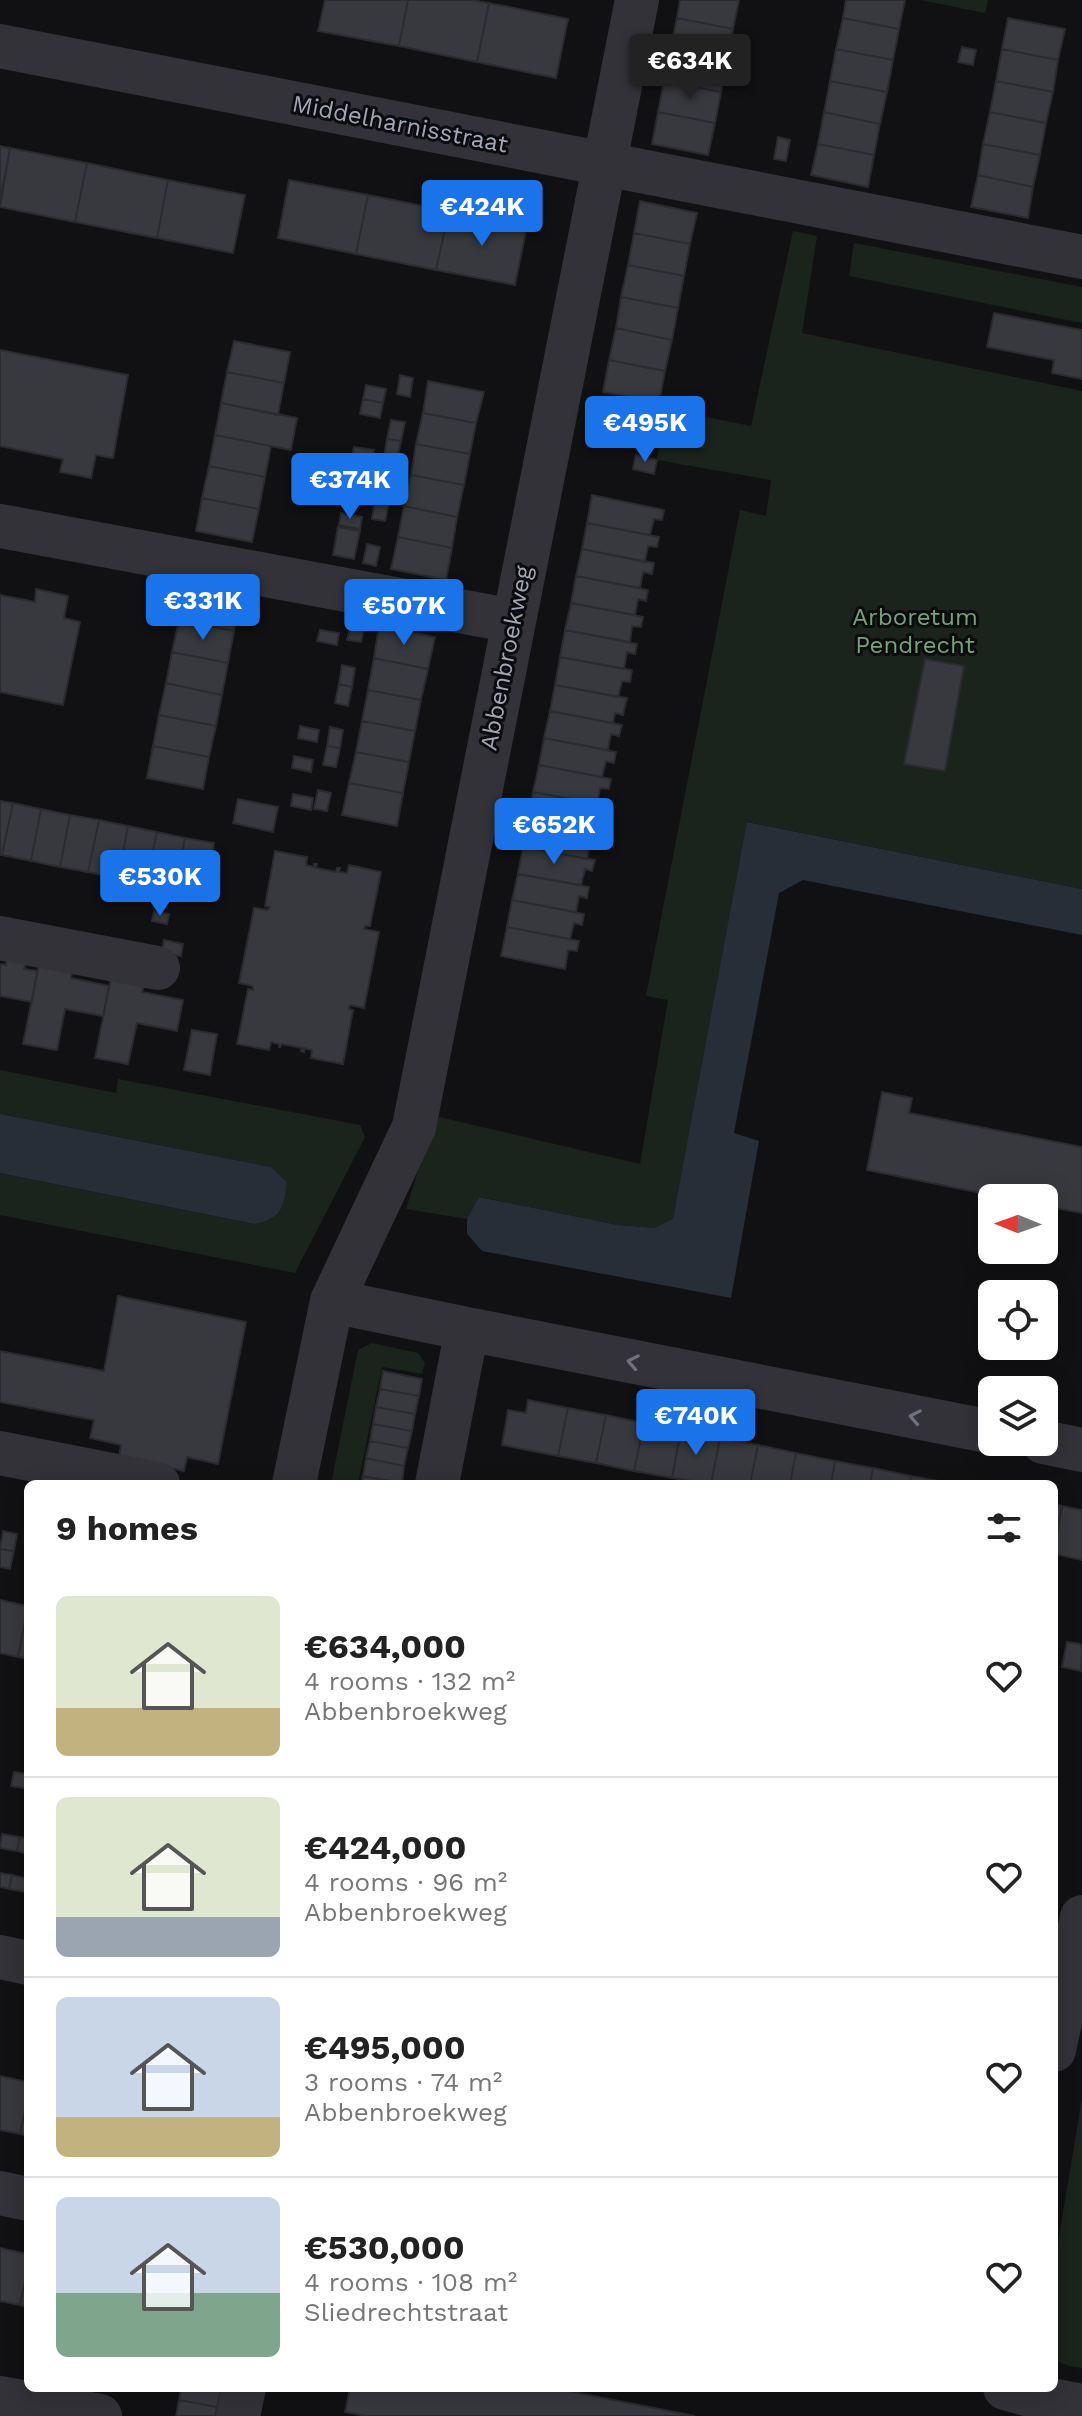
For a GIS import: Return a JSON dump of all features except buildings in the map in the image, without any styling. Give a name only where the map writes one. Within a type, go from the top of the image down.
[{"type":"street","name":"Abbenbroekweg","points":[[295,1480],[332,1301],[414,1127],[637,0]]},
{"type":"street","name":"Middelharnisstraat","points":[[0,46],[1082,257]]},
{"type":"street","points":[[0,526],[514,621]]},
{"type":"street","points":[[0,938],[158,968]]},
{"type":"street","points":[[332,1301],[978,1429]]},
{"type":"street","points":[[438,1480],[467,1329]]},
{"type":"street","points":[[1058,1445],[1082,1450]]},
{"type":"street","points":[[0,1453],[138,1480]]},
{"type":"street","points":[[1058,2022],[1072,1923]]},
{"type":"street","points":[[0,1957],[24,1962]]},
{"type":"street","points":[[0,2193],[24,2198]]},
{"type":"street","points":[[0,2398],[102,2416],[108,2392]]},
{"type":"street","points":[[238,2416],[243,2392]]},
{"type":"street","points":[[985,2416],[990,2392]]},
{"type":"street","points":[[1019,2392],[1082,2406]]},
{"type":"green space","points":[[921,0],[988,0],[985,13]]},
{"type":"green space","name":"Arboretum Pendrecht","points":[[793,231],[817,236],[802,333],[1082,391],[1082,889],[748,822],[673,1220],[654,1228],[618,1225],[480,1197],[467,1219],[406,1209],[435,1116],[640,1164],[668,1000],[646,996],[740,510],[766,516],[771,480],[657,460],[665,409],[751,426]]},
{"type":"green space","points":[[854,243],[1082,287],[1082,323],[849,276]]},
{"type":"green space","points":[[0,1070],[116,1093],[118,1079],[360,1125],[365,1137],[295,1273],[0,1215],[0,1173],[255,1224],[287,1182],[271,1167],[0,1114]]},
{"type":"green space","points":[[372,1343],[418,1353],[425,1363],[422,1374],[382,1367],[359,1480],[332,1480],[358,1350]]},
{"type":"green space","points":[[1082,2098],[1082,2368],[1058,2362],[1058,2243]]},
{"type":"shaded area","points":[[747,822],[1082,889],[1082,935],[803,880],[779,893],[734,1133],[759,1141],[731,1298],[482,1251],[467,1234],[467,1219],[479,1197],[618,1225],[654,1228],[673,1219]]},
{"type":"shaded area","points":[[0,1114],[271,1167],[287,1182],[282,1205],[271,1218],[255,1224],[0,1173]]}]
